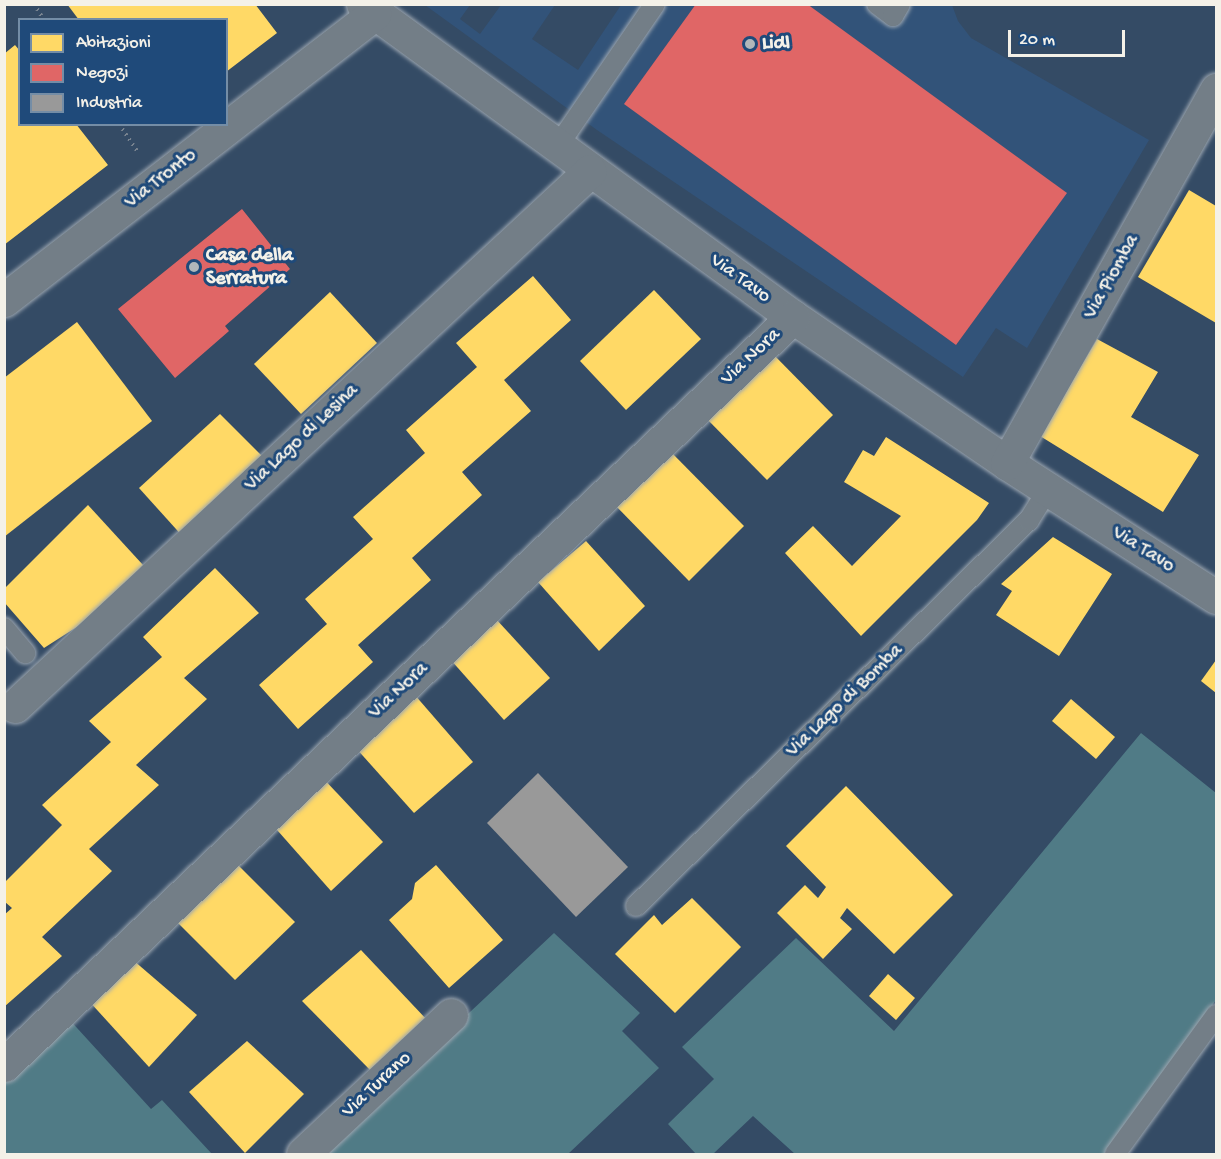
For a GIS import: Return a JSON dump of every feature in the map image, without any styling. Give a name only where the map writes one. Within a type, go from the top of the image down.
[{"type":"street","name":"Via Tavo","points":[[369,9],[793,317],[1048,490],[1216,597]]},
{"type":"street","name":"Via Tronto","points":[[228,121],[369,9]]},
{"type":"street","name":"Via Piomba","points":[[1008,463],[1216,90]]},
{"type":"street","name":"Via Tronto","points":[[4,300],[222,126]]},
{"type":"street","name":"Via Lago di Lesina","points":[[15,706],[590,171]]},
{"type":"street","name":"Via Nora","points":[[4,1065],[793,317]]},
{"type":"street","name":"Via Turano","points":[[303,1155],[451,1016]]},
{"type":"lane","points":[[557,147],[655,4]]},
{"type":"lane","points":[[877,4],[893,16],[900,4]]},
{"type":"lane","name":"Via Lago di Bomba","points":[[636,906],[1029,520],[1048,490]]},
{"type":"lane","points":[[4,628],[25,653]]},
{"type":"lane","points":[[1115,1155],[1216,1015]]},
{"type":"path","points":[[34,4],[43,18]]},
{"type":"shaded area","points":[[425,5],[470,5],[460,19],[480,34],[501,5],[555,5],[532,39],[578,70],[621,5],[696,5],[625,104],[956,345],[1066,193],[807,5],[952,5],[958,21],[971,38],[1149,140],[1027,348],[996,328],[963,377],[597,130]]},
{"type":"green space","points":[[1141,733],[1216,793],[1216,1000],[1107,1154],[795,1154],[753,1116],[713,1154],[696,1154],[668,1124],[714,1079],[682,1047],[796,938],[894,1031]]},
{"type":"green space","points":[[554,933],[640,1013],[622,1031],[659,1068],[568,1154],[319,1154]]},
{"type":"green space","points":[[67,1017],[151,1109],[162,1100],[212,1154],[5,1154],[5,1079]]},
{"type":"building: Abitazioni","points":[[67,4],[255,4],[277,33],[228,70],[228,18],[78,18]]},
{"type":"building: Abitazioni","points":[[15,45],[18,49],[18,126],[78,126],[108,165],[4,245],[4,54]]},
{"type":"building: Abitazioni","points":[[1189,190],[1216,206],[1216,323],[1138,277]]},
{"type":"building: Abitazioni","points":[[533,276],[571,320],[504,380],[531,411],[462,472],[482,495],[412,558],[431,580],[358,645],[373,662],[298,729],[259,685],[327,624],[305,599],[373,539],[353,517],[425,453],[406,430],[477,367],[456,343]]},
{"type":"building: Abitazioni","points":[[654,290],[701,339],[626,410],[580,361]]},
{"type":"building: Abitazioni","points":[[330,292],[377,343],[301,414],[254,364]]},
{"type":"building: Abitazioni","points":[[77,322],[152,421],[4,537],[4,378]]},
{"type":"building: Abitazioni","points":[[1097,339],[1158,372],[1131,417],[1199,455],[1163,512],[1040,436]]},
{"type":"building: Abitazioni","points":[[770,351],[833,415],[767,480],[704,416]]},
{"type":"building: Abitazioni","points":[[220,414],[267,461],[185,539],[139,488]]},
{"type":"building: Abitazioni","points":[[886,437],[989,503],[977,520],[861,636],[785,553],[813,526],[852,566],[901,516],[844,482],[863,450],[874,456]]},
{"type":"building: Abitazioni","points":[[670,451],[744,526],[689,581],[615,505]]},
{"type":"building: Abitazioni","points":[[88,505],[143,565],[94,616],[44,648],[4,602],[4,589]]},
{"type":"building: Abitazioni","points":[[1053,537],[1112,574],[1059,656],[996,615],[1012,591],[1001,584]]},
{"type":"building: Abitazioni","points":[[586,541],[645,606],[599,651],[538,582]]},
{"type":"building: Abitazioni","points":[[215,568],[259,613],[184,678],[207,699],[136,765],[159,785],[89,849],[112,871],[42,937],[62,956],[4,1007],[4,915],[12,908],[5,902],[5,882],[62,825],[42,805],[111,742],[89,721],[162,657],[143,637]]},
{"type":"building: Abitazioni","points":[[496,619],[550,678],[504,720],[450,659]]},
{"type":"building: Abitazioni","points":[[1216,660],[1216,693],[1201,681]]},
{"type":"building: Abitazioni","points":[[414,694],[473,762],[414,813],[355,747]]},
{"type":"building: Abitazioni","points":[[1071,699],[1115,737],[1096,759],[1052,721]]},
{"type":"building: Abitazioni","points":[[321,776],[383,842],[331,891],[270,822]]},
{"type":"building: Abitazioni","points":[[846,786],[953,895],[894,954],[847,908],[840,918],[852,929],[823,959],[777,913],[805,885],[818,898],[826,887],[786,846]]},
{"type":"building: Abitazioni","points":[[232,859],[295,922],[235,980],[173,918]]},
{"type":"building: Abitazioni","points":[[436,865],[503,940],[449,988],[389,920],[412,899],[415,883]]},
{"type":"building: Abitazioni","points":[[692,898],[741,947],[675,1013],[615,954],[654,915],[662,925]]},
{"type":"building: Abitazioni","points":[[361,950],[428,1021],[374,1074],[302,1001]]},
{"type":"building: Abitazioni","points":[[133,960],[197,1015],[149,1067],[88,1000]]},
{"type":"building: Abitazioni","points":[[888,974],[915,998],[896,1020],[869,996]]},
{"type":"building: Abitazioni","points":[[247,1041],[304,1094],[245,1153],[189,1092]]},
{"type":"building: Negozi","points":[[696,4],[807,4],[1067,193],[956,345],[624,104]]},
{"type":"building: Negozi","points":[[242,209],[290,269],[225,326],[229,331],[175,378],[118,309]]},
{"type":"building: Industria","points":[[538,773],[628,867],[576,917],[487,823]]},
{"type":"place","name":"Lidl","points":[[750,44]]},
{"type":"place","name":"Casa della Serratura","points":[[194,267]]}]
